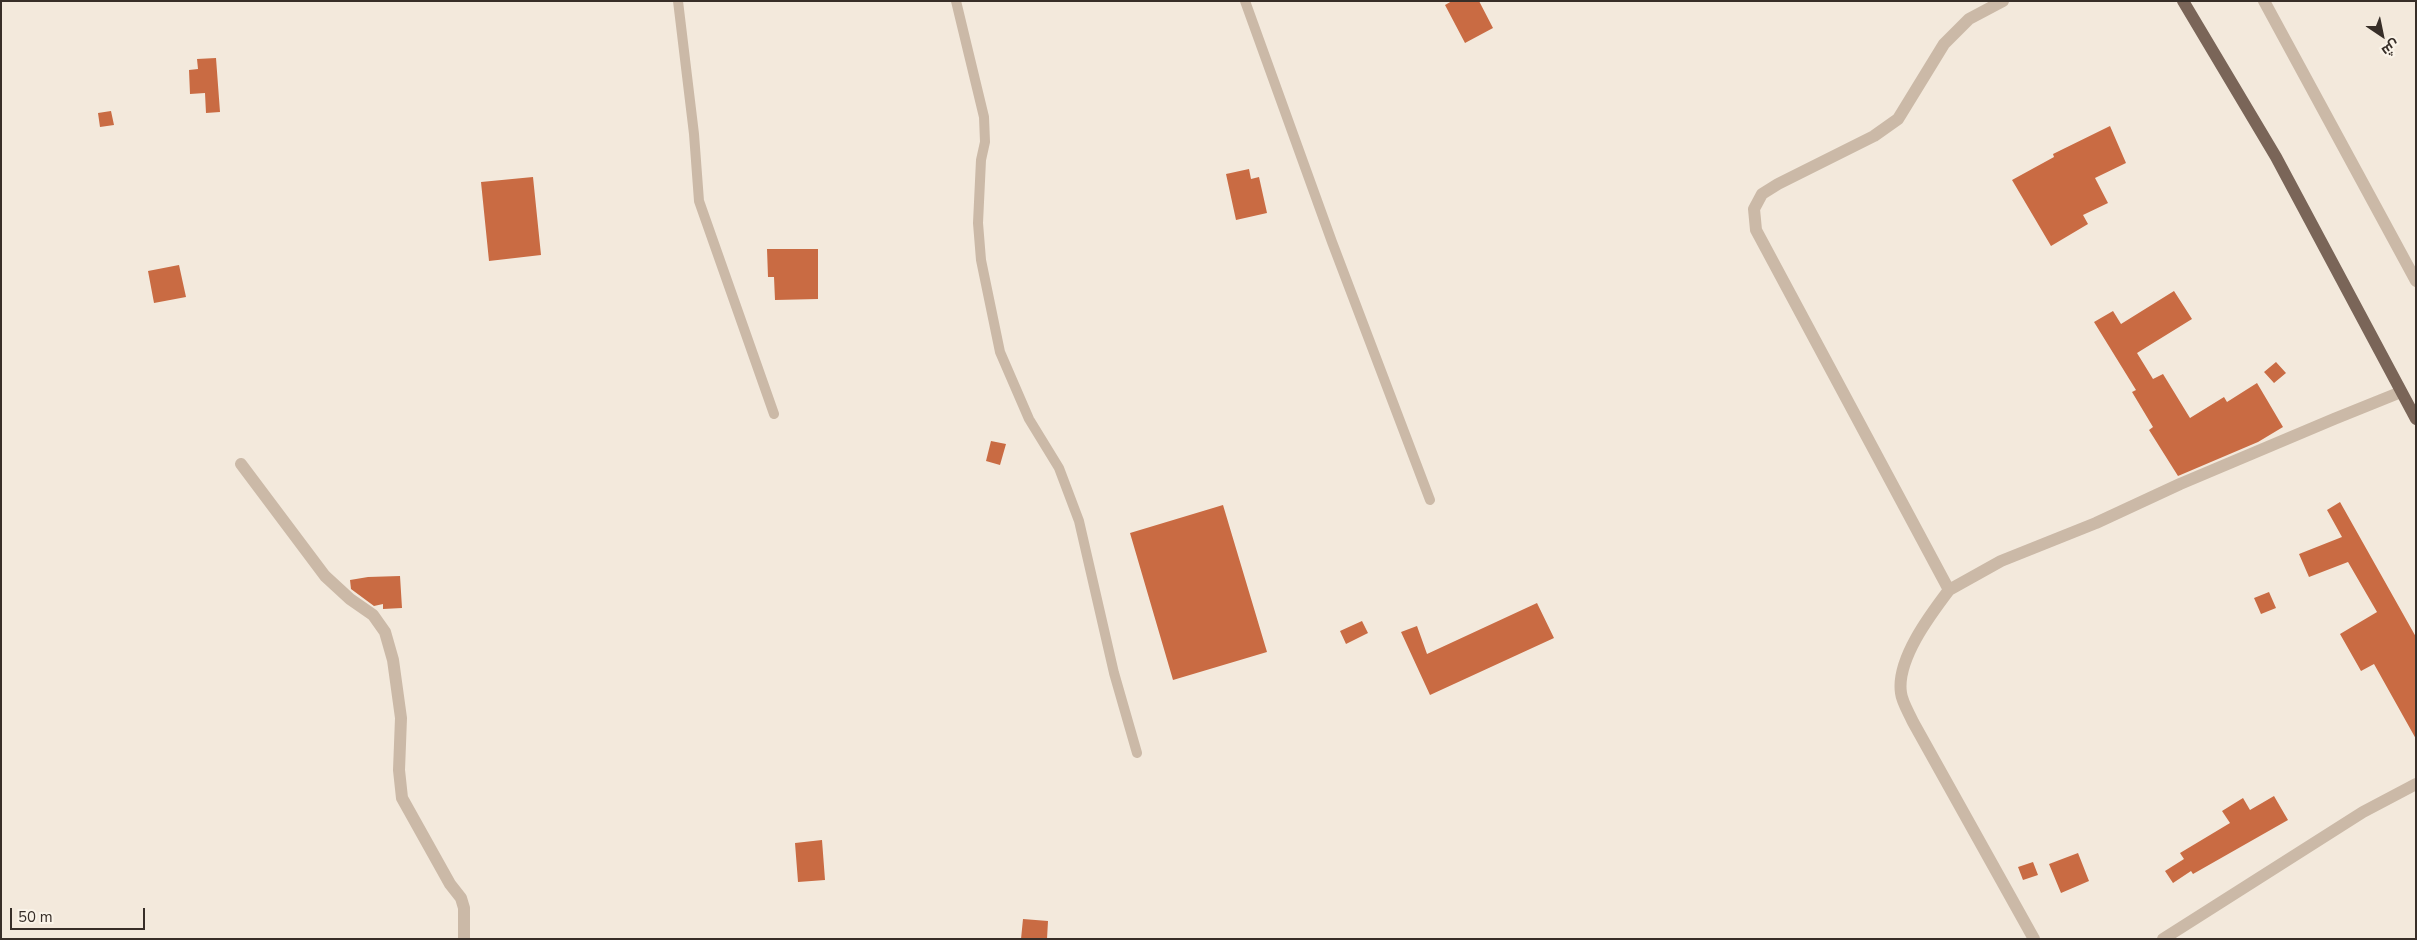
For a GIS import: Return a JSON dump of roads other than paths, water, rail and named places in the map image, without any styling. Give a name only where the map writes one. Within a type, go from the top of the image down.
[{"type":"main road","points":[[2183,1],[2276,157],[2416,419]]},
{"type":"street","points":[[1949,590],[1756,230],[1754,209],[1762,194],[1778,184],[1874,136],[1898,119],[1944,44],[1969,19],[2002,1]]},
{"type":"street","points":[[2264,1],[2416,280]]},
{"type":"street","points":[[2034,939],[1922,739],[1901,693],[1903,674],[1920,631],[1949,590],[2001,561],[2096,523],[2180,484],[2401,392]]},
{"type":"street","points":[[241,464],[324,576],[350,599],[373,614],[386,632],[393,660],[401,718],[399,770],[402,798],[450,884],[461,898],[464,908],[464,939]]},
{"type":"street","points":[[2164,939],[2363,812],[2416,784]]},
{"type":"lane","points":[[678,1],[699,201],[774,414]]},
{"type":"lane","points":[[956,1],[984,117],[985,142],[981,160],[978,223],[981,260],[1000,352],[1029,419],[1059,468],[1071,496],[1079,521],[1114,672],[1137,753]]},
{"type":"lane","points":[[1245,1],[1332,242],[1430,500]]}]
